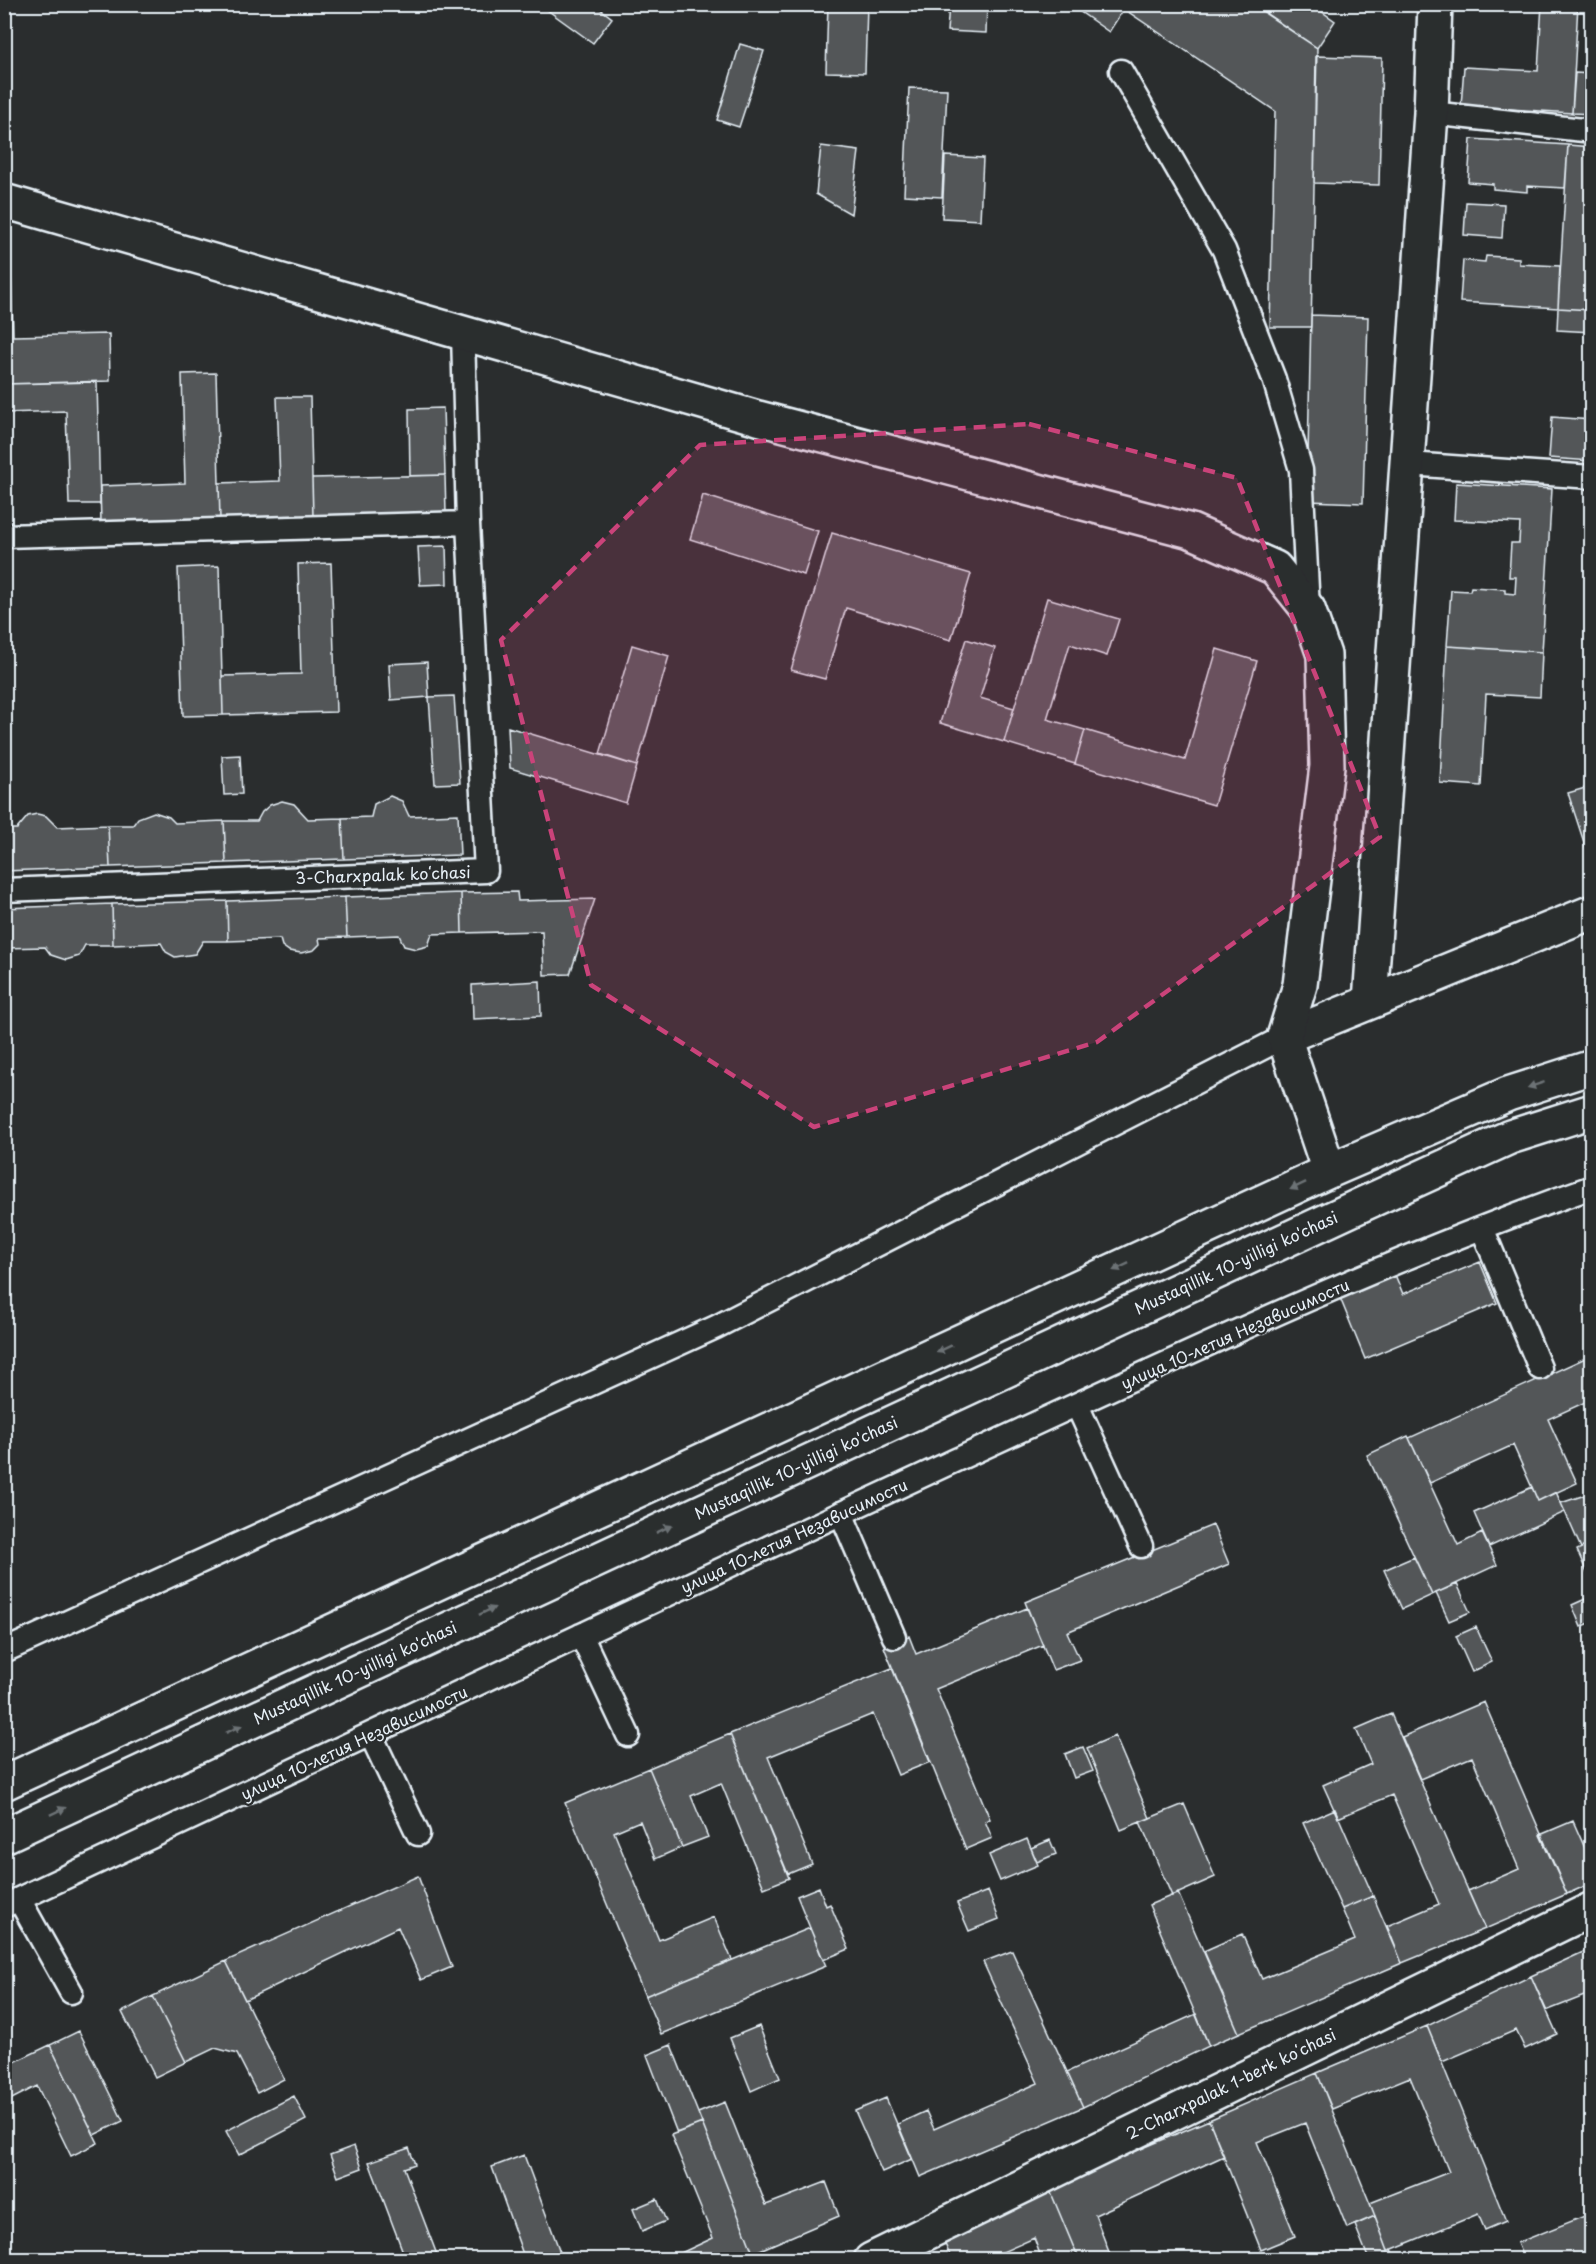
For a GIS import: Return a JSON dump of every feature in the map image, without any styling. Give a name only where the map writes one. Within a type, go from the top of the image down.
[{"type":"street","points":[[1370,1002],[1431,113],[1434,4]]},
{"type":"street","points":[[4,201],[758,418],[1191,531],[1275,568],[1308,609],[1324,656],[1327,766],[1300,985],[1284,1036],[1329,1171]]},
{"type":"street","points":[[1284,1036],[1592,912]]},
{"type":"street","points":[[4,1783],[1329,1171],[1508,1094],[1592,1067]]},
{"type":"street","name":"Mustaqillik 10-yilligi ko'chasi","points":[[4,1836],[1373,1199],[1510,1137],[1592,1111]]},
{"type":"street","name":"2-Charxpalak 1-berk koʻchasi","points":[[871,2259],[1592,1909]]},
{"type":"lane","points":[[1121,71],[1224,250],[1274,379],[1301,470],[1308,609]]},
{"type":"lane","points":[[1431,113],[1592,131]]},
{"type":"lane","name":"3-Charxpalak koʻchasi","points":[[4,890],[486,871],[468,523],[463,332]]},
{"type":"lane","points":[[1408,464],[1592,477]]},
{"type":"lane","points":[[4,536],[468,523]]},
{"type":"lane","points":[[4,1651],[716,1327],[1284,1036]]},
{"type":"lane","name":"улица 10-летия Независимости","points":[[12,1902],[840,1513],[1260,1320],[1482,1228],[1592,1187]]},
{"type":"lane","points":[[1482,1228],[1540,1368]]},
{"type":"lane","points":[[1077,1405],[1141,1546]]},
{"type":"lane","points":[[840,1513],[894,1636]]},
{"type":"lane","points":[[582,1635],[628,1735]]},
{"type":"lane","points":[[371,1735],[418,1834]]},
{"type":"lane","points":[[12,1902],[71,1992]]},
{"type":"highlighted area","points":[[1029,424],[1237,478],[1380,837],[1097,1042],[814,1127],[591,985],[501,640],[700,445]]},
{"type":"building","points":[[539,4],[594,4],[612,18],[593,43]]},
{"type":"building","points":[[828,4],[867,4],[865,73],[826,72]]},
{"type":"building","points":[[949,4],[987,4],[986,33],[947,31]]},
{"type":"building","points":[[1069,4],[1127,4],[1109,32]]},
{"type":"building","points":[[1127,4],[1252,4],[1317,48],[1311,327],[1270,327],[1275,111],[1124,9]]},
{"type":"building","points":[[1272,4],[1311,4],[1335,21],[1317,48],[1266,14]]},
{"type":"building","points":[[1542,4],[1578,4],[1572,113],[1461,106],[1464,67],[1538,71]]},
{"type":"building","points":[[740,44],[764,51],[739,127],[717,120]]},
{"type":"building","points":[[1316,56],[1382,58],[1379,185],[1314,183]]},
{"type":"building","points":[[1575,73],[1592,74],[1592,114],[1572,113]]},
{"type":"building","points":[[909,88],[947,89],[942,197],[904,195]]},
{"type":"building","points":[[1471,139],[1568,145],[1565,188],[1527,186],[1527,192],[1493,189],[1493,184],[1468,182]]},
{"type":"building","points":[[1568,145],[1592,147],[1591,310],[1558,308]]},
{"type":"building","points":[[821,146],[859,151],[851,214],[816,194]]},
{"type":"building","points":[[945,156],[983,158],[980,220],[942,218]]},
{"type":"building","points":[[1466,202],[1504,204],[1502,238],[1464,235]]},
{"type":"building","points":[[1486,256],[1519,258],[1519,264],[1560,266],[1558,308],[1460,302],[1463,260],[1485,262]]},
{"type":"building","points":[[4,269],[11,269],[13,336],[109,334],[110,381],[4,384]]},
{"type":"building","points":[[1558,308],[1592,310],[1592,332],[1557,330]]},
{"type":"building","points":[[1311,315],[1368,317],[1363,503],[1307,501]]},
{"type":"building","points":[[216,373],[220,520],[101,523],[100,486],[185,483],[182,374]]},
{"type":"building","points":[[97,382],[100,504],[69,504],[66,411],[4,413],[4,384]]},
{"type":"building","points":[[277,397],[310,397],[313,517],[220,520],[219,483],[280,481]]},
{"type":"building","points":[[443,408],[445,475],[410,476],[409,409]]},
{"type":"building","points":[[1552,417],[1592,420],[1592,461],[1549,458]]},
{"type":"building","points":[[445,475],[446,514],[313,517],[312,478]]},
{"type":"building","points":[[1456,483],[1552,489],[1542,652],[1447,646],[1451,590],[1470,591],[1471,587],[1505,589],[1505,593],[1515,594],[1516,577],[1509,577],[1511,543],[1519,543],[1520,523],[1454,520]]},
{"type":"building","points":[[703,495],[818,531],[804,575],[690,539]]},
{"type":"building","points":[[832,533],[971,574],[951,640],[846,608],[825,679],[791,670]]},
{"type":"building","points":[[446,546],[447,584],[420,585],[418,547]]},
{"type":"building","points":[[331,563],[336,712],[223,715],[222,676],[301,674],[298,564]]},
{"type":"building","points":[[219,566],[223,715],[183,716],[178,568]]},
{"type":"building","points":[[1047,598],[1119,619],[1107,656],[1070,644],[1047,719],[1085,730],[1075,764],[1004,742]]},
{"type":"building","points":[[966,639],[995,648],[980,698],[1014,708],[1004,742],[940,723]]},
{"type":"building","points":[[632,645],[669,656],[637,766],[600,754]]},
{"type":"building","points":[[1447,646],[1542,652],[1540,697],[1486,694],[1481,786],[1440,783]]},
{"type":"building","points":[[1217,649],[1257,661],[1214,805],[1075,764],[1085,730],[1185,760]]},
{"type":"building","points":[[427,662],[429,697],[391,700],[389,664]]},
{"type":"building","points":[[454,696],[460,783],[435,784],[429,697]]},
{"type":"building","points":[[508,727],[637,766],[626,803],[510,768]]},
{"type":"building","points":[[240,755],[242,794],[224,795],[222,756]]},
{"type":"building","points":[[1592,786],[1592,867],[1568,793]]},
{"type":"building","points":[[390,796],[402,801],[409,816],[458,814],[460,855],[344,859],[342,818],[371,817],[374,804]]},
{"type":"building","points":[[282,801],[294,804],[308,819],[342,818],[344,859],[226,863],[224,821],[257,821],[270,805]]},
{"type":"building","points":[[154,812],[169,817],[175,823],[224,821],[226,863],[110,867],[108,825],[133,825],[138,818]]},
{"type":"building","points":[[37,814],[46,816],[57,827],[108,825],[110,867],[4,871],[4,829],[17,829],[28,816]]},
{"type":"building","points":[[517,892],[518,901],[595,899],[570,974],[544,975],[542,931],[462,933],[461,893]]},
{"type":"building","points":[[461,893],[462,933],[432,934],[428,946],[416,949],[404,946],[399,935],[347,937],[345,897]]},
{"type":"building","points":[[345,897],[347,937],[319,938],[320,944],[314,950],[301,953],[289,951],[282,946],[280,939],[228,941],[227,901]]},
{"type":"building","points":[[227,901],[228,941],[203,941],[195,954],[175,957],[166,952],[161,943],[113,945],[112,904]]},
{"type":"building","points":[[112,904],[113,945],[85,945],[79,956],[66,960],[51,955],[45,947],[4,948],[4,908]]},
{"type":"building","points":[[540,981],[541,1016],[473,1019],[472,985]]},
{"type":"building","points":[[1480,1262],[1497,1303],[1365,1359],[1338,1293],[1393,1270],[1403,1294]]},
{"type":"building","points":[[1592,1355],[1592,1399],[1548,1419],[1577,1483],[1538,1501],[1513,1445],[1430,1483],[1409,1438]]},
{"type":"building","points":[[1408,1436],[1458,1545],[1482,1533],[1497,1565],[1432,1595],[1367,1455]]},
{"type":"building","points":[[1532,1487],[1538,1501],[1556,1492],[1565,1512],[1489,1547],[1474,1513]]},
{"type":"building","points":[[1585,1495],[1592,1510],[1592,1543],[1581,1548],[1561,1503]]},
{"type":"building","points":[[1213,1525],[1229,1564],[1067,1632],[1080,1660],[1053,1670],[1025,1602]]},
{"type":"building","points":[[1592,1543],[1592,1584],[1577,1550]]},
{"type":"building","points":[[1414,1557],[1432,1595],[1402,1609],[1384,1570]]},
{"type":"building","points":[[1457,1584],[1470,1612],[1449,1621],[1436,1593]]},
{"type":"building","points":[[1592,1596],[1592,1622],[1581,1627],[1572,1605]]},
{"type":"building","points":[[1027,1608],[1043,1645],[936,1689],[990,1819],[985,1821],[992,1838],[966,1849],[884,1647],[909,1636],[916,1654]]},
{"type":"building","points":[[1476,1627],[1492,1662],[1472,1672],[1456,1636]]},
{"type":"building","points":[[892,1668],[930,1762],[898,1775],[873,1714],[768,1757],[812,1864],[788,1874],[730,1734]]},
{"type":"building","points":[[1484,1702],[1567,1894],[1485,1929],[1468,1891],[1519,1869],[1472,1757],[1420,1779],[1402,1737]]},
{"type":"building","points":[[1391,1714],[1485,1929],[1402,1963],[1387,1926],[1439,1904],[1392,1795],[1338,1818],[1323,1785],[1371,1764],[1356,1729]]},
{"type":"building","points":[[730,1734],[789,1878],[764,1888],[721,1783],[691,1796],[708,1837],[682,1847],[649,1768]]},
{"type":"building","points":[[1115,1736],[1150,1818],[1121,1830],[1087,1748]]},
{"type":"building","points":[[1083,1747],[1093,1771],[1074,1778],[1065,1754]]},
{"type":"building","points":[[649,1768],[682,1847],[655,1859],[640,1821],[614,1832],[659,1940],[714,1917],[732,1960],[645,1996],[565,1803]]},
{"type":"building","points":[[1184,1804],[1215,1877],[1172,1896],[1140,1822]]},
{"type":"building","points":[[1335,1809],[1373,1896],[1342,1909],[1303,1823]]},
{"type":"building","points":[[1573,1821],[1592,1864],[1592,1883],[1567,1894],[1540,1835]]},
{"type":"building","points":[[1027,1839],[1038,1865],[1000,1881],[989,1855]]},
{"type":"building","points":[[1050,1840],[1056,1854],[1037,1862],[1031,1848]]},
{"type":"building","points":[[418,1876],[452,1967],[421,1980],[398,1927],[245,2000],[226,1961]]},
{"type":"building","points":[[819,1887],[826,1906],[830,1904],[849,1949],[823,1960],[797,1896]]},
{"type":"building","points":[[988,1891],[999,1919],[969,1931],[957,1903]]},
{"type":"building","points":[[1178,1893],[1239,2033],[1209,2046],[1149,1905]]},
{"type":"building","points":[[1373,1896],[1402,1963],[1239,2033],[1204,1951],[1242,1934],[1262,1979],[1355,1940],[1342,1909]]},
{"type":"building","points":[[810,1928],[826,1966],[661,2034],[645,1996]]},
{"type":"building","points":[[1592,1948],[1592,1993],[1546,2011],[1531,1976]]},
{"type":"building","points":[[1012,1951],[1083,2107],[920,2177],[898,2124],[926,2111],[934,2129],[1038,2083],[983,1962]]},
{"type":"building","points":[[226,1961],[284,2079],[257,2093],[237,2054],[215,2048],[186,2062],[153,1996]]},
{"type":"building","points":[[1531,1976],[1557,2034],[1525,2049],[1516,2030],[1442,2062],[1427,2026]]},
{"type":"building","points":[[153,1996],[186,2062],[155,2077],[122,2012]]},
{"type":"building","points":[[1196,2014],[1209,2046],[1083,2107],[1067,2072]]},
{"type":"building","points":[[759,2026],[780,2078],[751,2091],[730,2038]]},
{"type":"building","points":[[1427,2026],[1506,2221],[1485,2230],[1478,2214],[1388,2251],[1370,2203],[1449,2172],[1410,2077],[1332,2109],[1317,2073]]},
{"type":"building","points":[[79,2031],[123,2121],[94,2135],[50,2045]]},
{"type":"building","points":[[50,2045],[98,2143],[71,2156],[37,2086],[4,2103],[4,2067]]},
{"type":"building","points":[[671,2045],[702,2123],[677,2133],[647,2055]]},
{"type":"building","points":[[1317,2073],[1375,2216],[1347,2228],[1305,2123],[1257,2142],[1295,2236],[1261,2250],[1209,2120]]},
{"type":"building","points":[[294,2096],[306,2120],[239,2155],[226,2131]]},
{"type":"building","points":[[886,2098],[912,2159],[882,2172],[855,2111]]},
{"type":"building","points":[[725,2102],[766,2205],[826,2182],[839,2216],[753,2253],[698,2113]]},
{"type":"building","points":[[1209,2120],[1224,2156],[1095,2215],[1112,2260],[1079,2260],[1049,2188]]},
{"type":"building","points":[[702,2123],[753,2253],[738,2260],[666,2260],[713,2238],[671,2135]]},
{"type":"building","points":[[354,2146],[362,2168],[338,2177],[330,2155]]},
{"type":"building","points":[[409,2148],[415,2164],[404,2168],[439,2260],[406,2260],[369,2162]]},
{"type":"building","points":[[524,2155],[563,2260],[525,2260],[492,2167]]},
{"type":"building","points":[[1049,2188],[1079,2260],[1042,2260],[1034,2238],[985,2260],[952,2260],[941,2235]]},
{"type":"building","points":[[657,2199],[666,2221],[642,2231],[633,2209]]},
{"type":"building","points":[[1592,2213],[1592,2253],[1577,2260],[1524,2260],[1517,2243]]},
{"type":"building","points":[[1375,2216],[1388,2251],[1391,2249],[1395,2260],[1369,2260],[1355,2225]]}]
